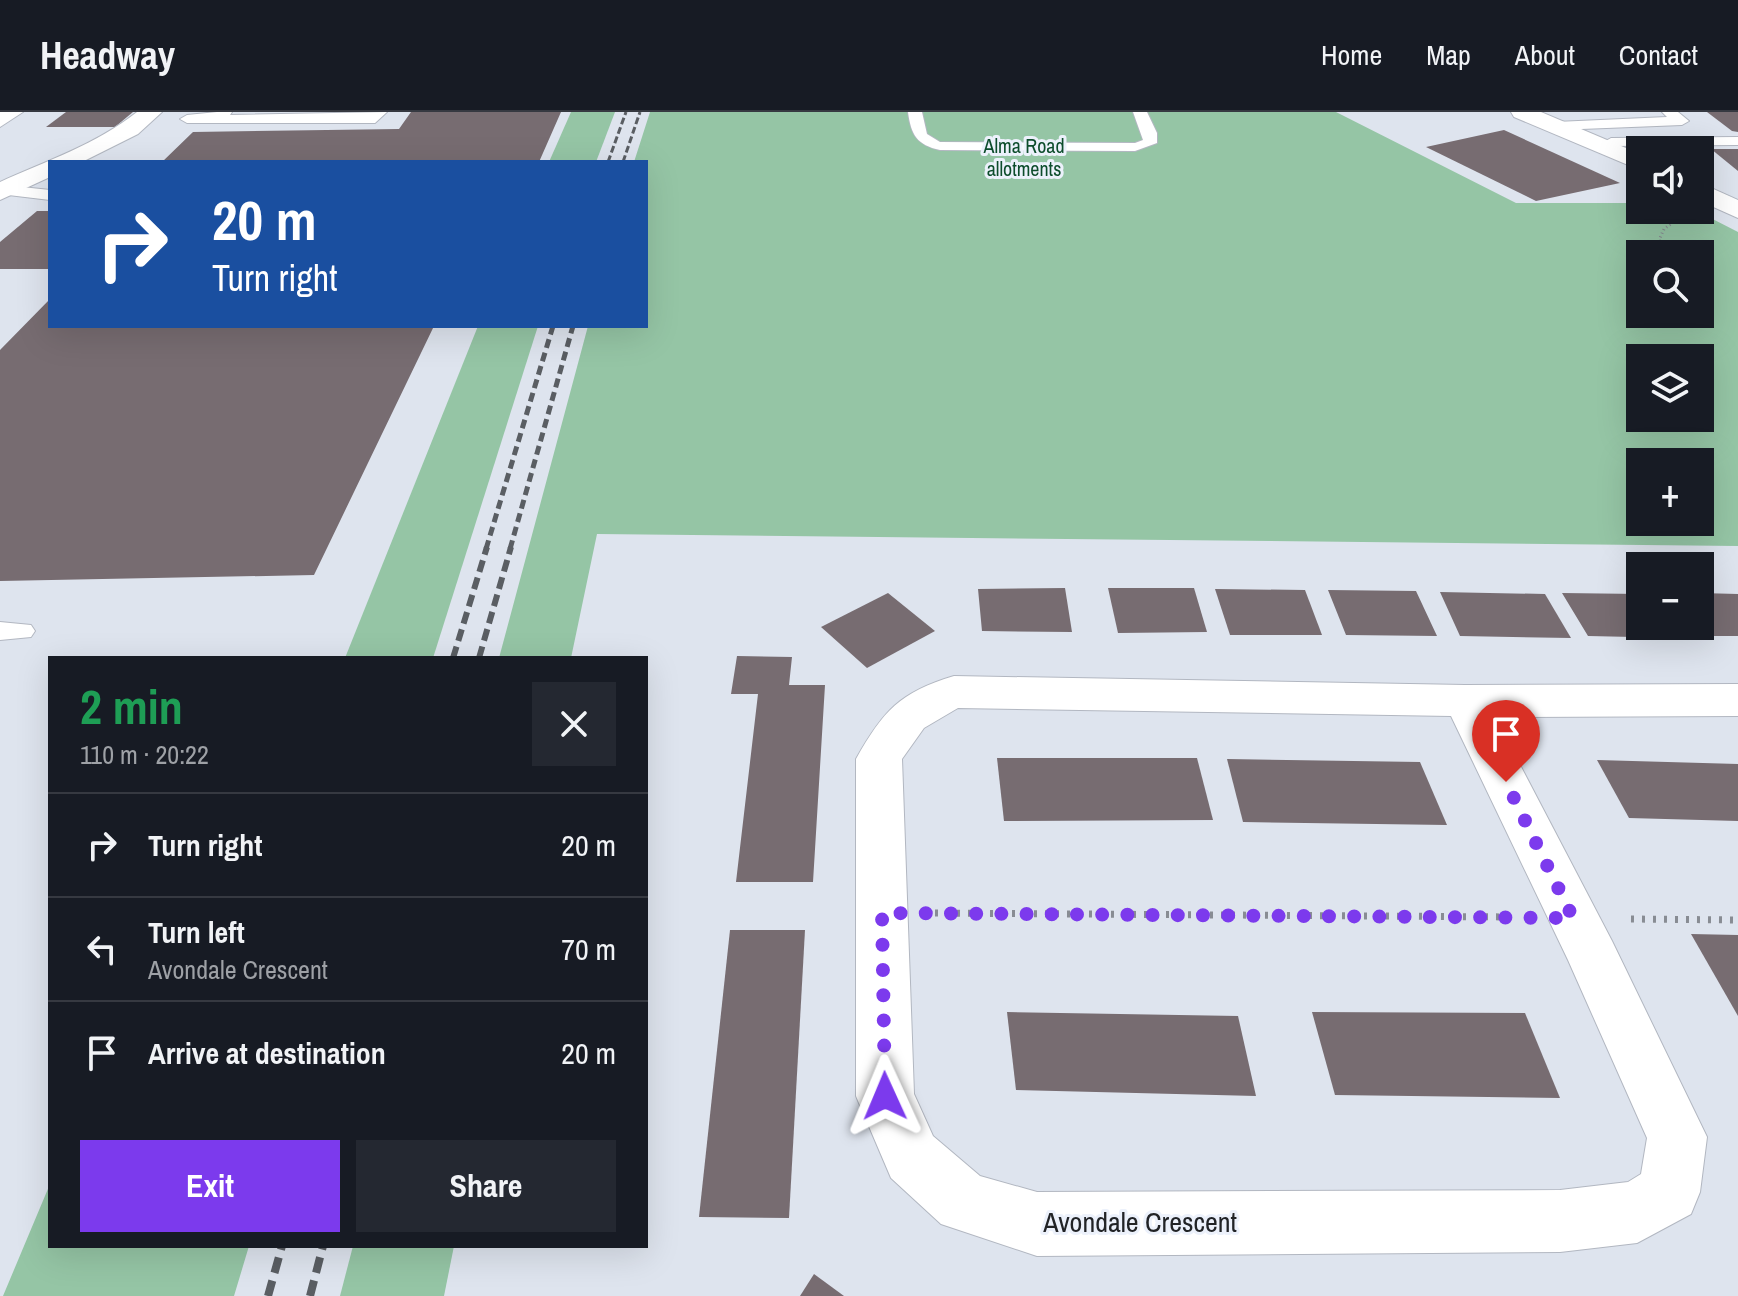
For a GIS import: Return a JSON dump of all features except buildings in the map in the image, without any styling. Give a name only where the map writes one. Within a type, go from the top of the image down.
[{"type":"street","points":[[0,120],[12,112]]},
{"type":"street","points":[[67,160],[122,134],[151,112]]},
{"type":"street","points":[[1522,112],[1626,157]]},
{"type":"street","points":[[1,191],[48,169]]},
{"type":"street","points":[[1714,198],[1738,210]]},
{"type":"street","name":"Avondale Crescent","points":[[1465,701],[1677,1137],[1669,1192],[1637,1212],[1560,1221],[1037,1224],[963,1202],[912,1157],[885,1096],[879,759],[893,732],[916,707],[954,692],[1465,701],[1738,700]]},
{"type":"lane","points":[[187,119],[222,116],[375,119],[380,112]]},
{"type":"lane","points":[[915,112],[919,136],[927,143],[1120,147],[1150,143],[1150,133],[1140,112]]},
{"type":"lane","points":[[1556,126],[1682,121],[1669,112]]},
{"type":"lane","points":[[1596,143],[1738,141]]},
{"type":"lane","points":[[1,191],[48,195]]},
{"type":"path","points":[[1659,240],[1664,229],[1671,224]]},
{"type":"path","points":[[882,913],[1738,920]]},
{"type":"green space","points":[[571,112],[615,112],[597,160],[550,160]]},
{"type":"green space","name":"Alma Road allotments","points":[[650,112],[1336,112],[1516,203],[1626,203],[1626,224],[1714,224],[1714,220],[1738,232],[1738,546],[597,534],[571,656],[500,656],[587,328],[648,328],[648,160],[635,160]]},
{"type":"green space","points":[[477,328],[537,328],[434,656],[346,656]]},
{"type":"green space","points":[[48,1189],[48,1248],[248,1248],[234,1296],[3,1296]]},
{"type":"green space","points":[[352,1248],[454,1248],[444,1296],[340,1296]]},
{"type":"railway","points":[[609,160],[626,112]]},
{"type":"railway","points":[[624,160],[640,112]]},
{"type":"railway","points":[[486,549],[552,328]]},
{"type":"railway","points":[[510,549],[572,328]]},
{"type":"railway","points":[[454,656],[487,547]]},
{"type":"railway","points":[[480,656],[511,547]]},
{"type":"railway","points":[[268,1296],[281,1248]]},
{"type":"railway","points":[[310,1296],[322,1248]]},
{"type":"route","points":[[885,1096],[882,913],[1573,918],[1506,782]]}]
